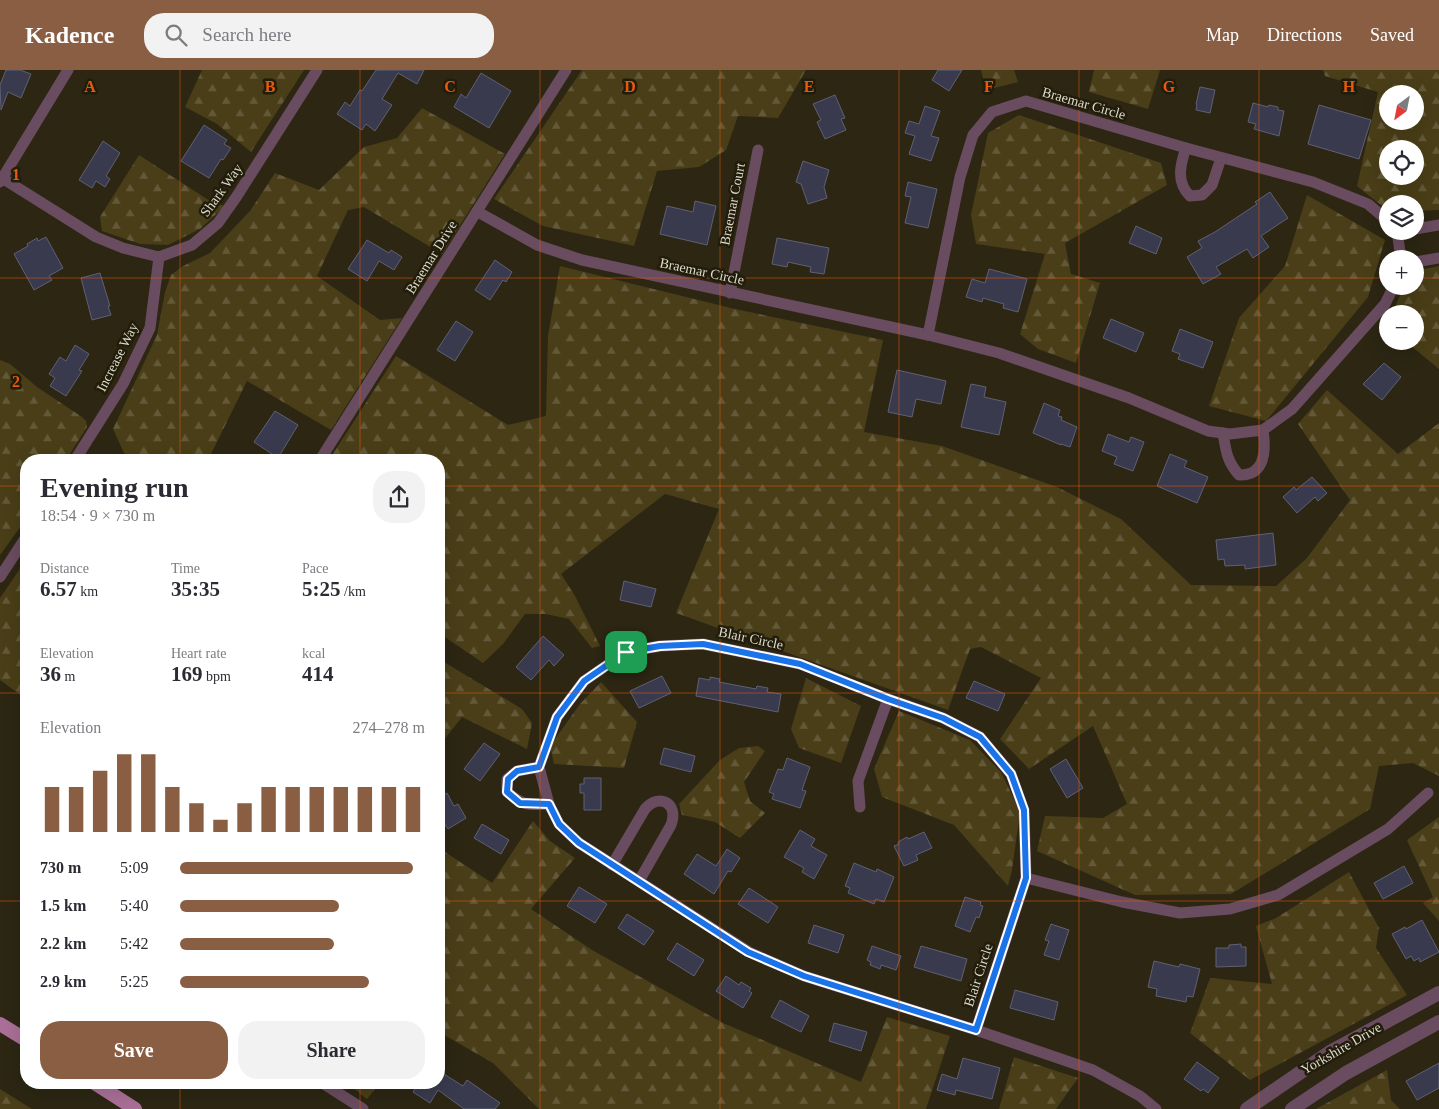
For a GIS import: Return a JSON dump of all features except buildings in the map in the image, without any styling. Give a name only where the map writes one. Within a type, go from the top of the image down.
[{"type":"main road","points":[[0,1024],[20,1036]]},
{"type":"main road","points":[[104,1089],[135,1109]]},
{"type":"street","points":[[68,70],[1,180],[96,237],[122,248],[159,257]]},
{"type":"street","name":"Shark Way","points":[[159,257],[192,245],[218,223],[317,70]]},
{"type":"street","name":"Braemar Drive","points":[[324,454],[566,70]]},
{"type":"street","name":"Braemar Circle","points":[[928,335],[960,177],[973,134],[992,112],[1026,101],[1221,158],[1313,182],[1368,204],[1379,213]]},
{"type":"street","points":[[1186,148],[1181,163],[1181,178],[1184,190],[1190,196],[1202,195],[1212,185],[1221,158]]},
{"type":"street","name":"Braemar Court","points":[[730,293],[758,150]]},
{"type":"street","name":"Braemar Circle","points":[[478,212],[537,245],[582,260],[928,335],[999,353],[1129,398],[1208,431],[1230,434],[1263,430]]},
{"type":"street","points":[[1424,228],[1439,225]]},
{"type":"street","name":"Increase Way","points":[[79,454],[123,384],[150,328],[159,257]]},
{"type":"street","points":[[1424,260],[1439,258]]},
{"type":"street","points":[[1223,433],[1230,464],[1239,475],[1248,476],[1258,470],[1263,459],[1265,445],[1263,430],[1292,408],[1385,304],[1390,295]]},
{"type":"street","points":[[0,578],[20,546]]},
{"type":"street","name":"Blair Circle","points":[[976,1030],[1026,878],[1024,810],[1011,774],[980,737],[943,718],[888,699],[800,664],[703,644],[660,646],[626,652],[584,681],[557,717],[539,767],[549,804],[559,824],[579,843],[748,952],[804,976],[976,1030],[1092,1070],[1140,1096],[1156,1109]]},
{"type":"street","points":[[860,807],[858,781],[888,699]]},
{"type":"street","points":[[539,767],[517,771],[508,779],[507,792],[520,803],[549,804]]},
{"type":"street","points":[[1026,878],[1122,902],[1180,913],[1230,909],[1278,895],[1388,829],[1428,794]]},
{"type":"street","points":[[612,865],[650,802],[659,800],[667,803],[672,809],[674,817],[639,881]]},
{"type":"street","name":"Yorkshire Drive","points":[[1247,1109],[1330,1052],[1439,994]]},
{"type":"street","name":"Yorkshire Drive","points":[[1292,1109],[1346,1073],[1439,1022]]},
{"type":"street","points":[[332,1089],[363,1109]]},
{"type":"green space","points":[[202,70],[304,70],[251,152],[217,124],[185,107]]},
{"type":"green space","points":[[582,70],[806,70],[778,118],[738,116],[726,150],[699,167],[657,171],[634,246],[543,226],[494,199]]},
{"type":"green space","points":[[981,70],[1014,70],[1018,82],[986,90]]},
{"type":"green space","points":[[1094,70],[1160,70],[1148,109],[1089,92]]},
{"type":"green space","points":[[1323,70],[1439,70],[1439,210],[1424,211],[1424,195],[1379,195],[1379,204],[1357,186],[1378,92],[1325,76]]},
{"type":"green space","points":[[422,108],[505,154],[442,254],[364,207],[348,210],[317,276],[380,320],[402,318],[331,430],[247,381],[211,454],[124,453],[113,429],[157,335],[165,292],[171,275],[183,266],[210,253],[250,211],[275,173],[319,190],[364,147],[397,138]]},
{"type":"green space","points":[[1019,115],[1161,163],[1167,185],[1065,243],[1071,274],[1100,283],[1076,363],[1038,349],[1020,334],[1045,254],[976,244],[971,215],[988,133]]},
{"type":"green space","points":[[139,155],[210,201],[225,206],[200,229],[168,245],[140,244],[102,231],[100,217]]},
{"type":"green space","points":[[1307,195],[1379,237],[1379,240],[1385,240],[1382,250],[1379,250],[1379,260],[1368,297],[1266,421],[1209,406],[1239,318],[1285,266]]},
{"type":"green space","points":[[560,266],[735,309],[883,340],[864,432],[942,446],[1057,487],[1121,519],[1191,585],[1276,586],[1307,558],[1350,500],[1298,424],[1327,390],[1398,454],[1439,423],[1439,776],[1413,763],[1379,766],[1370,809],[1231,894],[1135,895],[1037,851],[1045,816],[1103,818],[1127,804],[1093,726],[1029,769],[1000,739],[1041,678],[981,647],[970,649],[948,710],[676,613],[719,509],[665,494],[561,574],[575,596],[600,646],[592,648],[569,619],[546,614],[525,614],[503,644],[483,663],[445,637],[445,454],[333,454],[396,356],[508,425],[546,416],[548,336]]},
{"type":"green space","points":[[1439,266],[1439,369],[1416,350],[1424,350],[1424,305],[1396,305],[1400,295],[1424,295],[1424,269]]},
{"type":"green space","points":[[0,360],[10,364],[37,387],[82,417],[86,421],[87,427],[70,454],[20,454],[20,527],[0,555]]},
{"type":"green space","points":[[20,569],[20,695],[0,680],[0,598]]},
{"type":"green space","points":[[445,663],[522,709],[532,723],[527,749],[462,717],[445,738]]},
{"type":"green space","points":[[806,678],[861,706],[841,763],[799,748],[791,729]]},
{"type":"green space","points":[[601,682],[637,722],[624,768],[554,764],[550,746],[580,704]]},
{"type":"green space","points":[[899,711],[970,740],[1001,772],[1020,812],[1008,886],[954,825],[882,797],[874,769]]},
{"type":"green space","points":[[758,746],[765,751],[744,782],[750,801],[765,813],[740,838],[715,822],[682,815],[679,804],[720,760],[739,748]]},
{"type":"green space","points":[[1439,817],[1439,921],[1423,903],[1433,897],[1407,840]]},
{"type":"green space","points":[[533,821],[550,841],[575,858],[531,909],[592,950],[723,1023],[861,1082],[887,1017],[950,1036],[926,1109],[539,1109],[493,1063],[445,1035],[445,852],[492,883]]},
{"type":"green space","points":[[1349,872],[1379,928],[1376,948],[1407,995],[1250,1080],[1190,1033],[1210,978],[1272,984],[1256,926],[1276,918]]},
{"type":"green space","points":[[1014,1057],[1078,1078],[1056,1109],[999,1109]]},
{"type":"green space","points":[[1387,1070],[1391,1100],[1400,1109],[1316,1109]]},
{"type":"green space","points":[[0,1089],[32,1109],[0,1109]]},
{"type":"green space","points":[[354,1089],[375,1089],[367,1099]]},
{"type":"route","points":[[703,644],[800,664],[888,699],[943,718],[980,737],[1011,774],[1024,810],[1026,878],[976,1030],[804,976],[748,952],[579,843],[559,824],[549,804],[534,805],[520,803],[507,792],[508,779],[517,771],[539,767],[557,717],[584,681],[626,652],[660,646],[703,644]]}]
